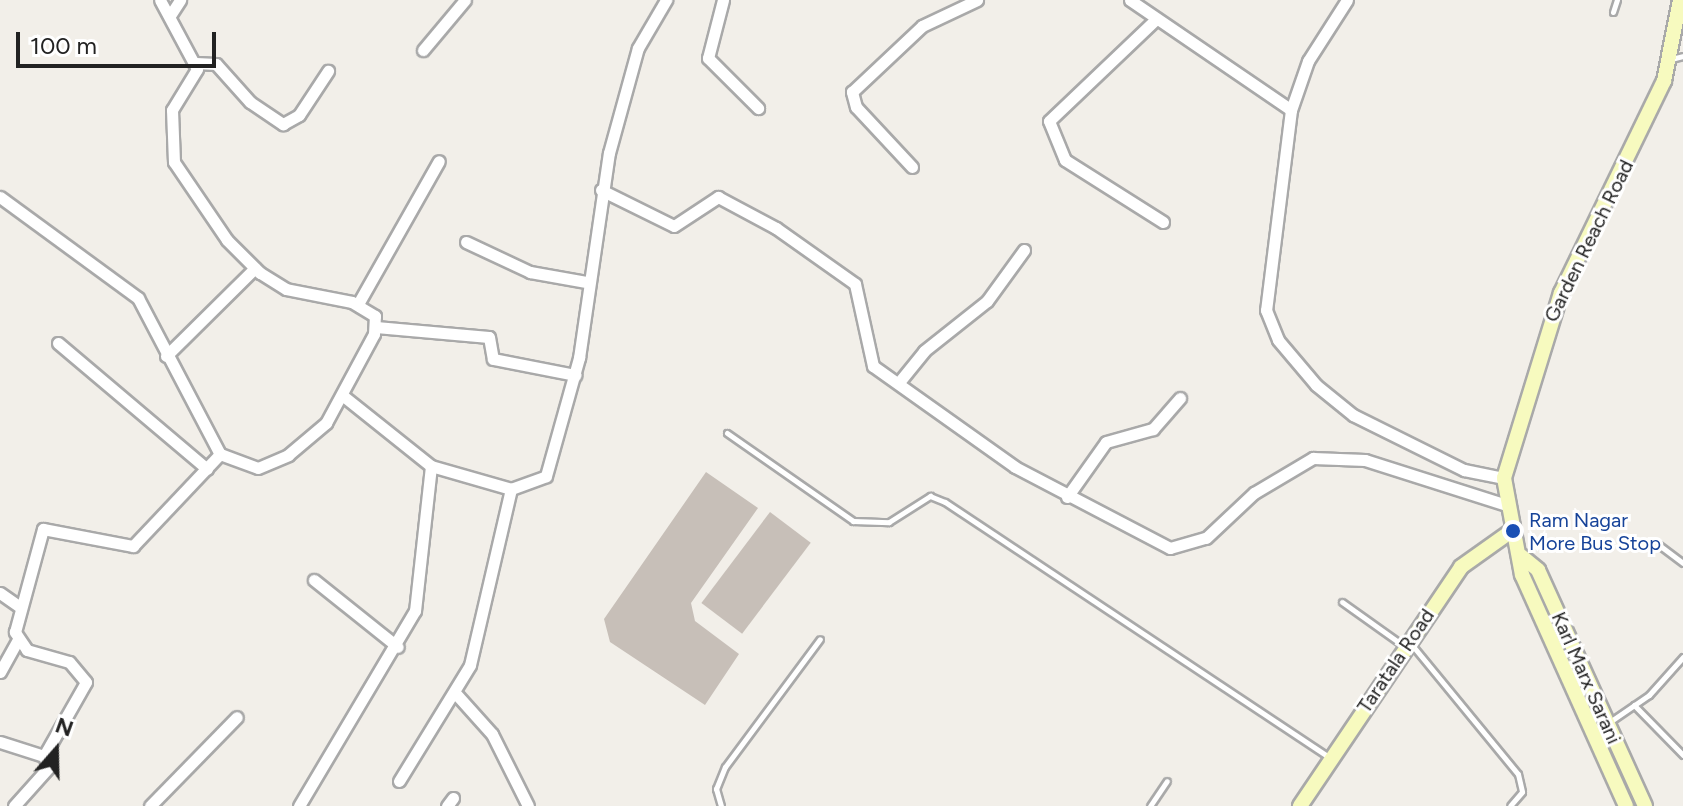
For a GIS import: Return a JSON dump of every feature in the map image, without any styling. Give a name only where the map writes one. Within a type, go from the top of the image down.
[{"type":"main road","name":"Garden Reach Road","points":[[1510,532],[1504,504],[1504,478],[1561,293],[1677,58],[1680,0]]},
{"type":"main road","name":"Taratala Road","points":[[1300,806],[1461,567],[1510,532]]},
{"type":"main road","name":"Karl Marx Sarani","points":[[1510,532],[1521,556],[1522,575],[1626,806]]},
{"type":"main road","name":"Karl Marx Sarani","points":[[1521,556],[1538,570],[1645,806]]},
{"type":"street","points":[[160,0],[171,14],[196,63]]},
{"type":"street","points":[[171,14],[180,0]]},
{"type":"street","points":[[423,50],[465,0]]},
{"type":"street","points":[[342,395],[431,466],[511,489],[546,476],[575,375],[601,190],[638,48],[666,0]]},
{"type":"street","points":[[723,0],[708,58],[758,108]]},
{"type":"street","points":[[912,167],[856,107],[852,92],[922,26],[977,0]]},
{"type":"street","points":[[1130,0],[1154,21],[1291,110]]},
{"type":"street","points":[[1347,0],[1308,61],[1291,110],[1266,269],[1266,310],[1278,340],[1316,385],[1388,437],[1504,478]]},
{"type":"street","points":[[1154,21],[1049,121],[1065,160],[1163,222]]},
{"type":"street","points":[[196,63],[216,64],[250,102],[283,124],[299,115],[328,71]]},
{"type":"street","points":[[0,197],[138,298],[220,454],[247,468],[288,455],[326,423],[376,327],[371,311],[358,304],[293,292],[255,268],[174,162],[172,110],[196,63]]},
{"type":"street","points":[[358,304],[439,161]]},
{"type":"street","points":[[601,190],[674,226],[688,223],[708,199],[723,198],[814,252],[855,284],[867,359],[1067,497],[1170,548],[1206,538],[1274,478],[1313,458],[1365,460],[1504,504]]},
{"type":"street","points":[[466,242],[521,269],[586,282]]},
{"type":"street","points":[[900,381],[924,351],[987,301],[1024,250]]},
{"type":"street","points":[[166,356],[255,268]]},
{"type":"street","points":[[376,327],[489,337],[493,359],[575,375]]},
{"type":"street","points":[[58,343],[207,469]]},
{"type":"street","points":[[1067,497],[1106,442],[1153,429],[1180,398]]},
{"type":"street","points":[[0,672],[18,640],[20,607],[43,529],[133,546],[220,454]]},
{"type":"street","points":[[299,806],[398,647],[422,579],[431,466]]},
{"type":"street","points":[[399,781],[457,695],[511,489]]},
{"type":"street","points":[[314,580],[398,647]]},
{"type":"street","points":[[0,593],[20,607]]},
{"type":"street","points":[[14,806],[48,768],[44,756],[86,682],[83,671],[18,640]]},
{"type":"street","points":[[457,695],[492,734],[528,806]]},
{"type":"street","points":[[150,806],[237,717]]},
{"type":"street","points":[[0,742],[44,756]]},
{"type":"lane","points":[[1613,12],[1617,0]]},
{"type":"lane","points":[[727,433],[853,521],[889,522],[930,496],[945,502],[1331,758]]},
{"type":"lane","points":[[1659,545],[1683,563]]},
{"type":"lane","points":[[1342,602],[1407,644],[1518,774],[1522,792],[1510,806]]},
{"type":"lane","points":[[721,806],[716,789],[725,767],[820,639]]},
{"type":"lane","points":[[1607,724],[1634,705],[1683,657]]},
{"type":"lane","points":[[1634,705],[1683,755]]},
{"type":"lane","points":[[1150,806],[1167,781]]},
{"type":"building","points":[[706,472],[758,508],[691,603],[695,621],[739,654],[705,705],[610,642],[604,619]]},
{"type":"building","points":[[770,512],[811,543],[742,634],[701,603]]},
{"type":"place","name":"Ram Nagar More Bus Stop","points":[[1513,531]]}]
